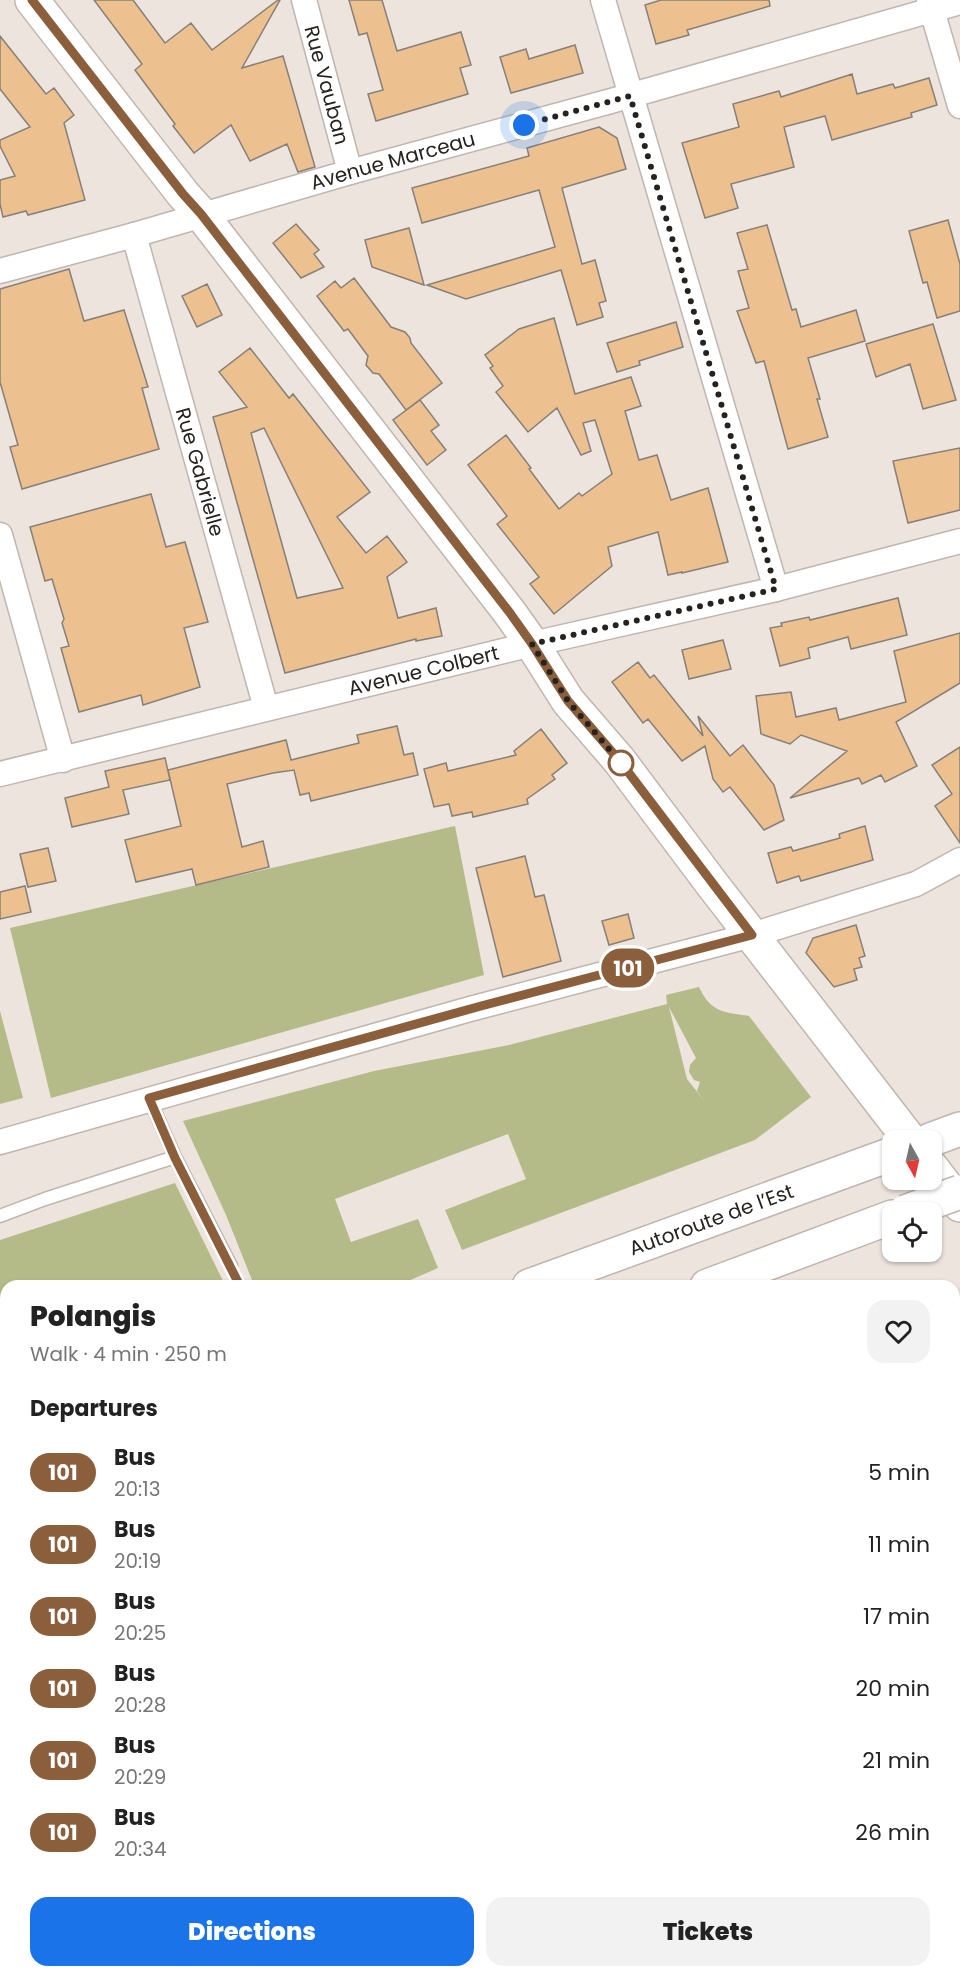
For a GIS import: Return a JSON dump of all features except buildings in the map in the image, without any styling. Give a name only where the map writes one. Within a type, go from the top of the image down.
[{"type":"main road","points":[[32,0],[201,214],[532,644],[568,701],[619,760],[902,1130]]},
{"type":"main road","points":[[942,1136],[960,1129]]},
{"type":"main road","name":"Autoroute de l’Est","points":[[546,1280],[882,1158]]},
{"type":"main road","points":[[942,1181],[960,1205]]},
{"type":"main road","points":[[932,1202],[960,1192]]},
{"type":"main road","points":[[723,1280],[882,1221]]},
{"type":"street","name":"Rue Vauban","points":[[304,0],[350,172]]},
{"type":"street","points":[[603,0],[776,589]]},
{"type":"street","name":"Avenue Marceau","points":[[0,271],[630,96],[931,5],[960,2]]},
{"type":"street","points":[[931,5],[960,106]]},
{"type":"street","name":"Rue Gabrielle","points":[[134,235],[266,708]]},
{"type":"street","points":[[0,535],[63,760]]},
{"type":"street","name":"Avenue Colbert","points":[[0,774],[532,644],[776,589],[960,541]]},
{"type":"street","points":[[0,1142],[149,1098],[481,1006],[752,935],[916,884],[960,860]]},
{"type":"lane","points":[[149,1098],[175,1158],[231,1266]]},
{"type":"lane","points":[[0,1216],[45,1199],[175,1158]]},
{"type":"green space","points":[[455,826],[484,975],[51,1098],[10,928]]},
{"type":"green space","points":[[699,987],[708,1002],[719,1010],[749,1016],[811,1097],[755,1140],[462,1250],[445,1210],[526,1179],[508,1134],[335,1199],[351,1242],[418,1219],[438,1268],[410,1280],[252,1280],[226,1215],[183,1121],[374,1071],[509,1045],[667,1004],[666,995]],"holes":[[[669,1007],[696,1058],[690,1065],[689,1072],[694,1080],[700,1082],[697,1091],[706,1103],[687,1079]]]},
{"type":"green space","points":[[0,1011],[23,1098],[0,1104]]},
{"type":"green space","points":[[175,1183],[223,1280],[0,1280],[0,1240]]},
{"type":"bus line","name":"101","points":[[32,0],[510,613],[568,701],[619,760],[752,935],[481,1006],[149,1098],[175,1158],[237,1280]]},
{"type":"route","points":[[524,125],[630,96],[776,589],[532,644],[568,701],[621,763]]}]
